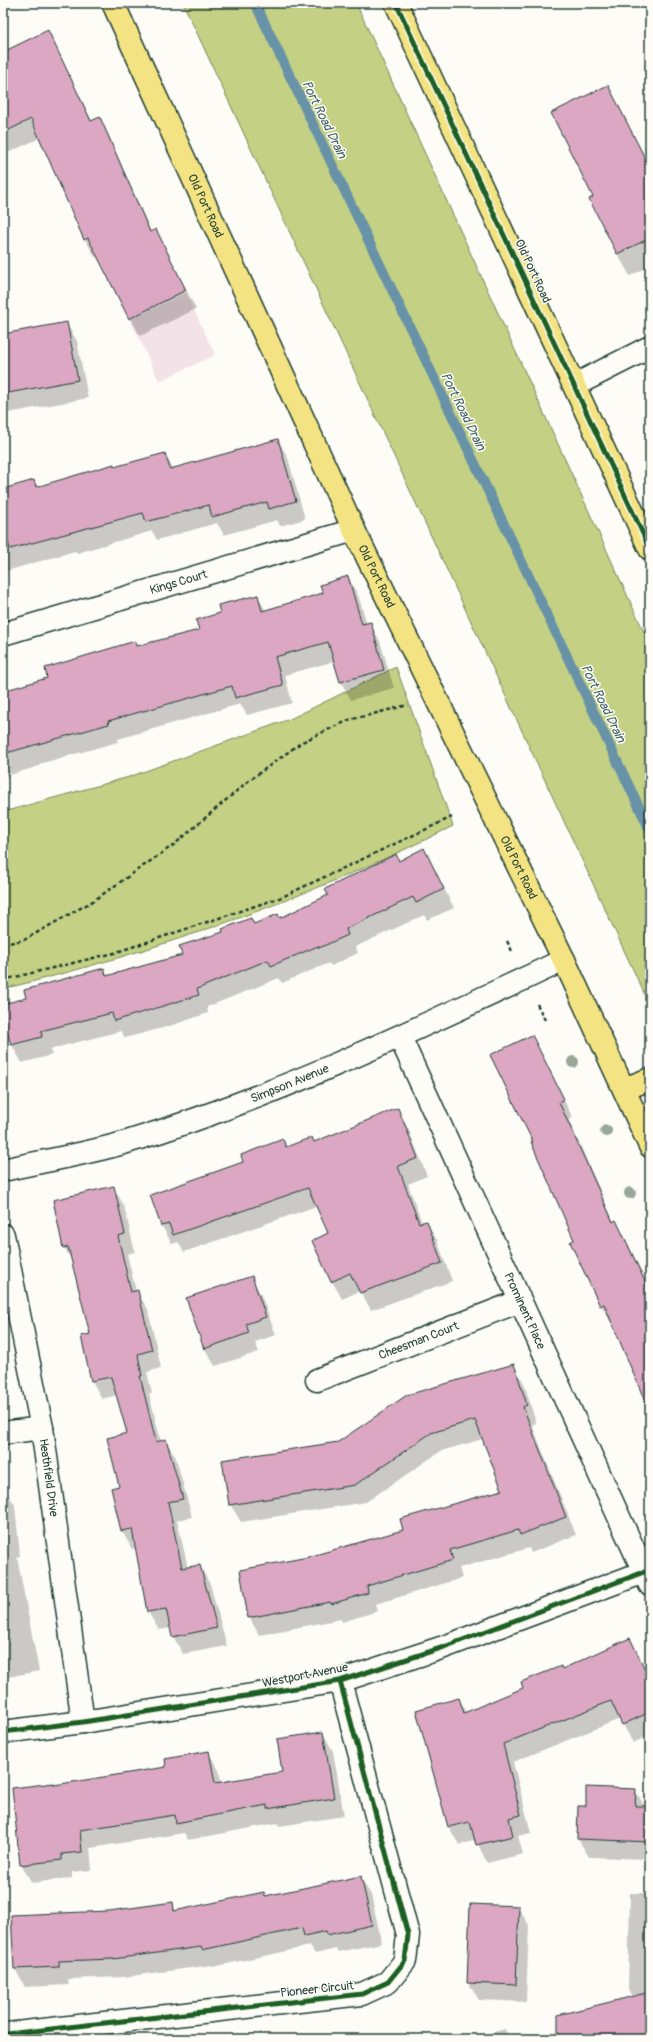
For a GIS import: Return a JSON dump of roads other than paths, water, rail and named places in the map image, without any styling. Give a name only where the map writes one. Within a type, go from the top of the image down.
[{"type":"main road","name":"Old Port Road","points":[[112,3],[354,530],[564,960],[650,1146]]},
{"type":"main road","name":"Old Port Road","points":[[396,3],[650,548]]},
{"type":"main road","points":[[624,1089],[650,1079]]},
{"type":"street","points":[[575,385],[650,347]]},
{"type":"street","name":"Kings Court","points":[[3,634],[354,530]]},
{"type":"street","name":"Simpson Avenue","points":[[3,1170],[126,1142],[250,1100],[400,1037],[564,960]]},
{"type":"street","name":"Prominent Place","points":[[400,1037],[647,1579]]},
{"type":"street","name":"Heathfield Drive","points":[[3,1235],[42,1428],[83,1722]]},
{"type":"street","name":"Cheesman Court","points":[[317,1380],[520,1301]]},
{"type":"street","points":[[3,1434],[42,1428]]},
{"type":"street","name":"Westport Avenue","points":[[3,1732],[83,1722],[340,1681],[647,1579]]},
{"type":"street","name":"Pioneer Circuit","points":[[3,2032],[8,2034],[362,1994],[388,1982],[405,1961],[408,1935],[340,1681]]},
{"type":"waterway","name":"Port Road Drain","points":[[255,3],[650,830]]}]
